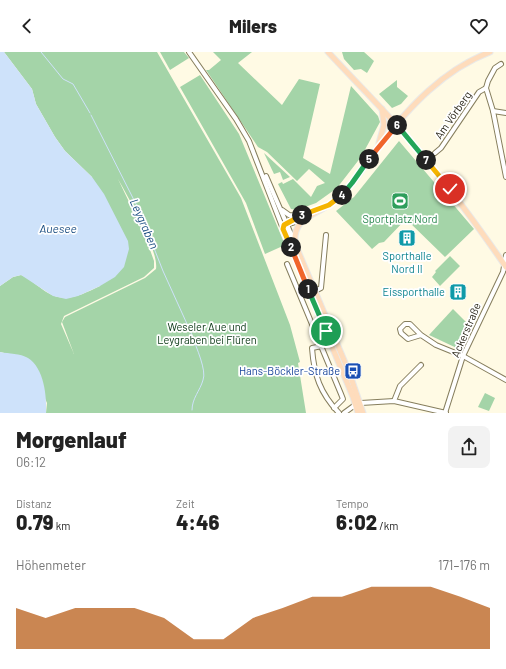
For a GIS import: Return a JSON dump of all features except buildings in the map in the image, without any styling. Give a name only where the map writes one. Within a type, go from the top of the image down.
[{"type":"main road","points":[[328,52],[396,124],[476,222],[505,266]]},
{"type":"main road","points":[[364,413],[358,404],[284,225],[329,205],[352,183],[378,146],[396,124],[433,86],[460,67],[490,52]]},
{"type":"main road","points":[[378,146],[384,125],[382,109]]},
{"type":"main road","points":[[301,218],[296,230],[295,244],[315,291],[358,404],[358,413]]},
{"type":"street","points":[[189,52],[236,119],[259,163],[279,207],[284,225]]},
{"type":"street","points":[[501,64],[495,68],[486,88],[493,111],[506,177]]},
{"type":"street","name":"Am Vörberg","points":[[435,153],[441,148],[480,92],[486,88]]},
{"type":"street","points":[[493,111],[506,113]]},
{"type":"street","points":[[259,163],[284,225],[295,244]]},
{"type":"street","points":[[279,207],[289,215],[301,218]]},
{"type":"street","points":[[315,291],[321,288],[326,235]]},
{"type":"street","name":"Ackerstraße","points":[[445,413],[463,356],[503,272],[506,256]]},
{"type":"street","points":[[287,264],[343,398],[334,408]]},
{"type":"street","points":[[421,335],[408,339],[401,333],[400,329],[408,323],[421,335],[436,345],[463,356],[506,380]]},
{"type":"street","points":[[322,346],[312,348],[313,362],[328,403],[338,413]]},
{"type":"street","points":[[394,401],[400,386],[420,365]]},
{"type":"street","points":[[344,413],[358,404],[394,401],[445,413]]},
{"type":"green space","name":"Weseler Aue und Leygraben bei Flüren","points":[[4,52],[157,52],[241,198],[290,325],[300,362],[298,363],[306,413],[46,413],[47,403],[27,358],[0,352],[0,286],[13,277],[21,275],[50,294],[64,298],[78,296],[100,286],[92,177],[65,151],[55,137],[36,104],[32,89]],"holes":[[[118,179],[148,237],[156,260],[156,269],[145,278],[65,317],[62,322],[74,354],[61,324],[64,316],[144,277],[154,268],[154,261],[144,233]]]},
{"type":"green space","points":[[160,52],[184,52],[189,58],[170,70]]},
{"type":"green space","points":[[213,52],[252,52],[238,63],[282,105],[299,79],[320,84],[303,158],[330,174],[351,86],[378,116],[380,122],[361,157],[337,188],[316,203],[297,210],[291,209],[278,184],[282,182],[283,184],[293,179],[311,197],[317,186],[325,183],[309,169],[297,181],[267,152],[258,147],[206,70],[209,70],[221,60]]},
{"type":"green space","points":[[342,52],[364,52],[374,61],[367,73],[361,69],[354,70],[344,59]]},
{"type":"green space","points":[[200,75],[239,134],[285,245],[265,254],[246,203],[180,87]]},
{"type":"green space","points":[[397,80],[397,87],[408,96],[401,104],[392,108],[379,94]]},
{"type":"green space","name":"Sportplatz Nord","points":[[399,141],[474,229],[445,257],[406,219],[384,242],[379,243],[372,249],[336,211],[354,197]]},
{"type":"green space","points":[[264,153],[290,177],[283,180],[280,172],[274,174]]},
{"type":"green space","points":[[450,256],[460,266],[440,286],[432,277],[436,272],[435,271]]},
{"type":"green space","points":[[453,309],[470,326],[461,350],[429,335]]},
{"type":"green space","points":[[485,393],[495,398],[489,411],[478,407]]},
{"type":"water","name":"Auesee","points":[[0,52],[4,52],[32,89],[36,104],[65,151],[92,177],[104,194],[128,241],[129,249],[124,267],[115,277],[78,296],[66,299],[53,296],[21,275],[13,277],[0,286]]},
{"type":"water","points":[[0,352],[22,355],[28,358],[38,368],[45,391],[46,413],[0,413]]},
{"type":"waterway","name":"Leygraben","points":[[41,52],[63,79],[73,84],[90,113]]},
{"type":"waterway","name":"Leygraben","points":[[91,115],[139,210],[163,271],[192,335]]},
{"type":"waterway","name":"Leygraben","points":[[192,410],[193,402],[202,384],[204,376],[199,353],[193,338]]},
{"type":"place","name":"Sportplatz Nord","points":[[400,201]]},
{"type":"place","name":"Sporthalle Nord II","points":[[407,238]]},
{"type":"place","name":"Eissporthalle","points":[[458,292]]},
{"type":"place","name":"Hans-Böckler-Straße","points":[[353,371]]},
{"type":"route","points":[[326,331],[283,229],[284,225],[300,216],[329,205],[341,195],[352,183],[378,146],[396,124],[450,189]]}]
